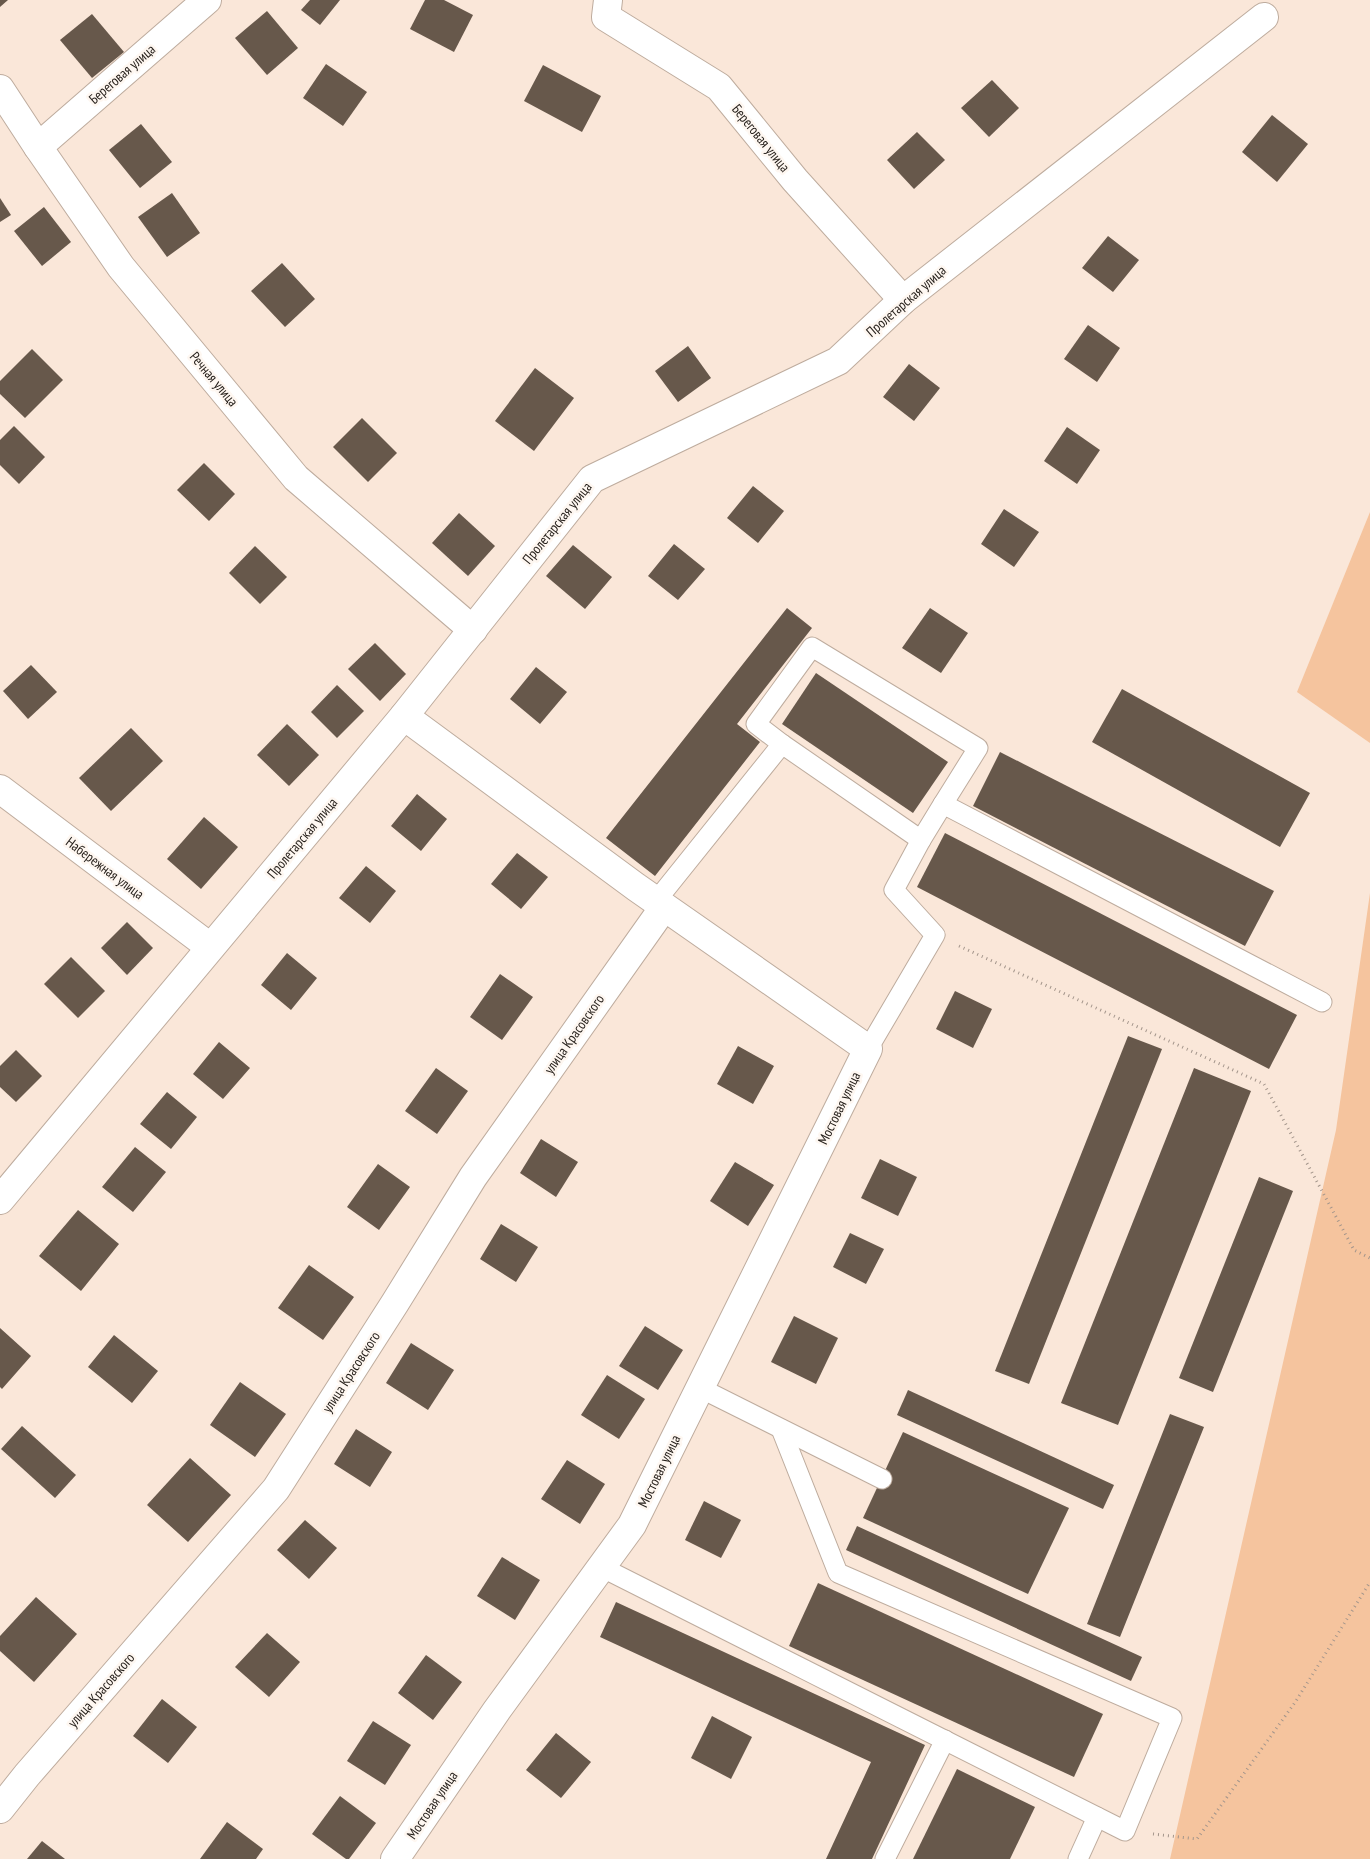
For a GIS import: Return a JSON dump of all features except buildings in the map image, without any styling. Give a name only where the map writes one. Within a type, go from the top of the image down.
[{"type":"street","name":"Береговая улица","points":[[38,147],[207,0]]},
{"type":"street","name":"Береговая улица","points":[[608,0],[606,17],[718,87],[795,180],[903,300]]},
{"type":"street","name":"Пролетарская улица","points":[[0,1200],[404,716],[592,479],[838,361],[903,300],[1264,17]]},
{"type":"street","name":"Речная улица","points":[[0,89],[121,267],[296,478],[473,630]]},
{"type":"street","points":[[404,716],[660,904],[868,1049]]},
{"type":"street","name":"Набережная улица","points":[[0,789],[210,947]]},
{"type":"street","name":"улица Красовского","points":[[0,1809],[27,1775],[276,1490],[473,1177],[660,904]]},
{"type":"street","name":"Мостовая улица","points":[[395,1859],[497,1710],[632,1525],[868,1049]]},
{"type":"lane","points":[[868,1049],[935,935],[894,890],[921,840],[978,748],[812,647],[756,724],[921,840]]},
{"type":"lane","points":[[660,904],[782,744]]},
{"type":"lane","points":[[944,804],[1322,1002]]},
{"type":"lane","points":[[700,1388],[882,1479]]},
{"type":"lane","points":[[601,1567],[1125,1831],[1172,1718],[838,1572],[781,1429]]},
{"type":"lane","points":[[885,1859],[945,1740]]},
{"type":"lane","points":[[1078,1859],[1098,1817]]},
{"type":"path","points":[[935,935],[1264,1084],[1354,1250],[1370,1258]]},
{"type":"path","points":[[1125,1831],[1197,1839],[1296,1701],[1370,1582]]},
{"type":"shaded area","points":[[1370,512],[1370,743],[1297,692]]},
{"type":"shaded area","points":[[1370,893],[1370,1859],[1170,1859],[1336,1130]]}]
